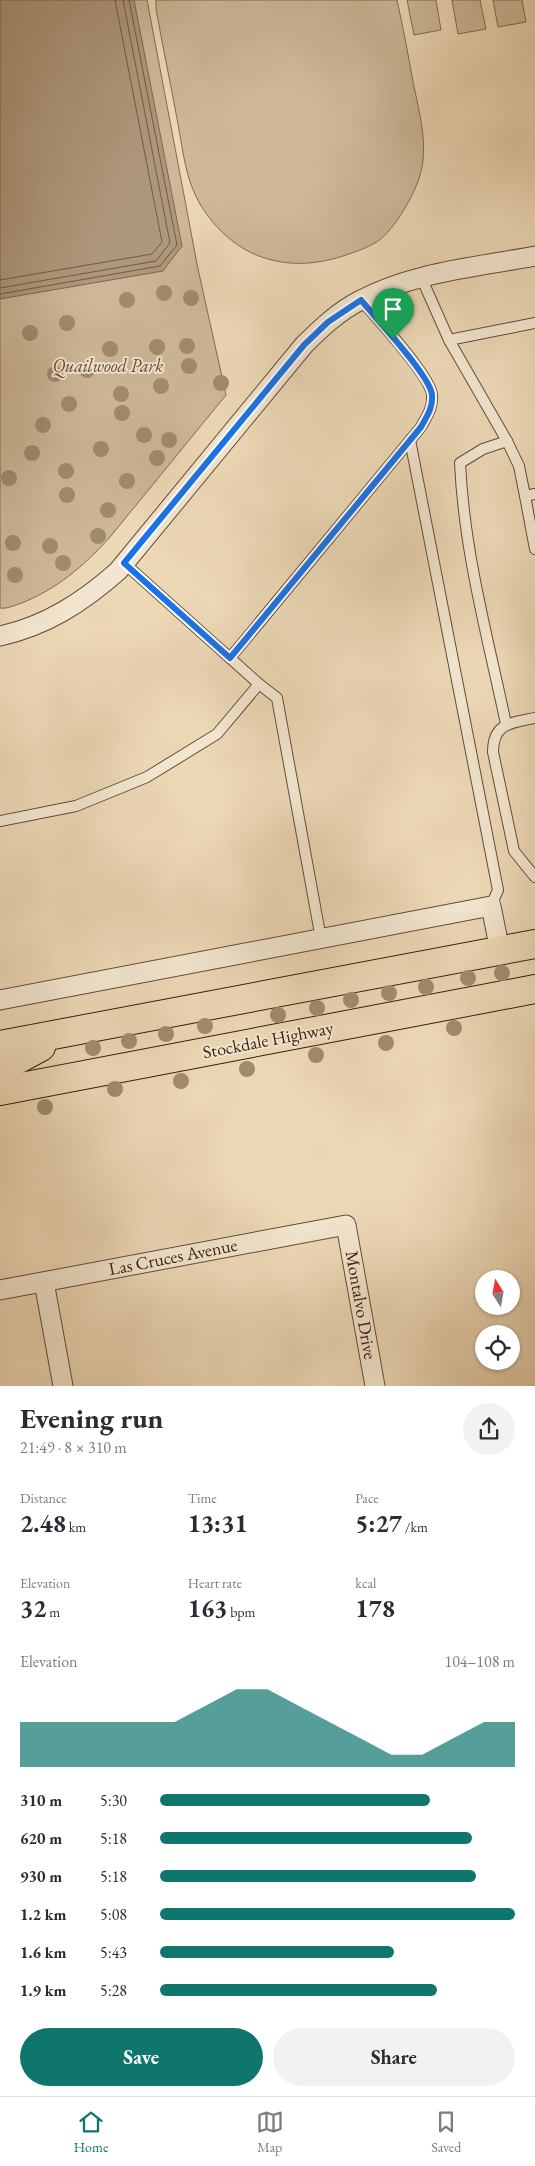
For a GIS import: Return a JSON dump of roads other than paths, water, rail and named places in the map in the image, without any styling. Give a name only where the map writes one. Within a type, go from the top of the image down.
[{"type":"main road","points":[[0,1045],[535,944]]},
{"type":"main road","name":"Stockdale Highway","points":[[0,1090],[535,989]]},
{"type":"main road","points":[[0,1066],[15,1061],[63,1034]]},
{"type":"street","points":[[0,636],[34,626],[63,612],[94,592],[124,563],[304,345],[328,322],[361,300],[383,289],[421,278],[535,256]]},
{"type":"street","points":[[0,1000],[491,906],[500,951]]},
{"type":"street","name":"Las Cruces Avenue","points":[[0,1290],[346,1225]]},
{"type":"street","name":"Montalvo Drive","points":[[346,1225],[375,1386]]},
{"type":"street","points":[[44,1282],[63,1386]]},
{"type":"lane","points":[[421,278],[449,340],[518,466],[530,495],[535,549]]},
{"type":"lane","points":[[230,658],[421,427],[432,409],[432,393],[425,378],[361,300]]},
{"type":"lane","points":[[449,340],[535,323]]},
{"type":"lane","points":[[410,440],[498,890],[491,906]]},
{"type":"lane","points":[[506,441],[483,449],[460,464],[462,499],[468,541],[506,724]]},
{"type":"lane","points":[[124,563],[259,684],[278,698],[321,939]]},
{"type":"lane","points":[[0,821],[76,806],[147,778],[217,734],[259,684]]},
{"type":"lane","points":[[535,718],[506,724],[499,729],[493,740],[493,752],[514,851],[535,876]]},
{"type":"water","points":[[0,0],[134,0],[182,246],[163,271],[0,299]]},
{"type":"park label","name":"Quailwood Park","points":[[108,366]]}]
